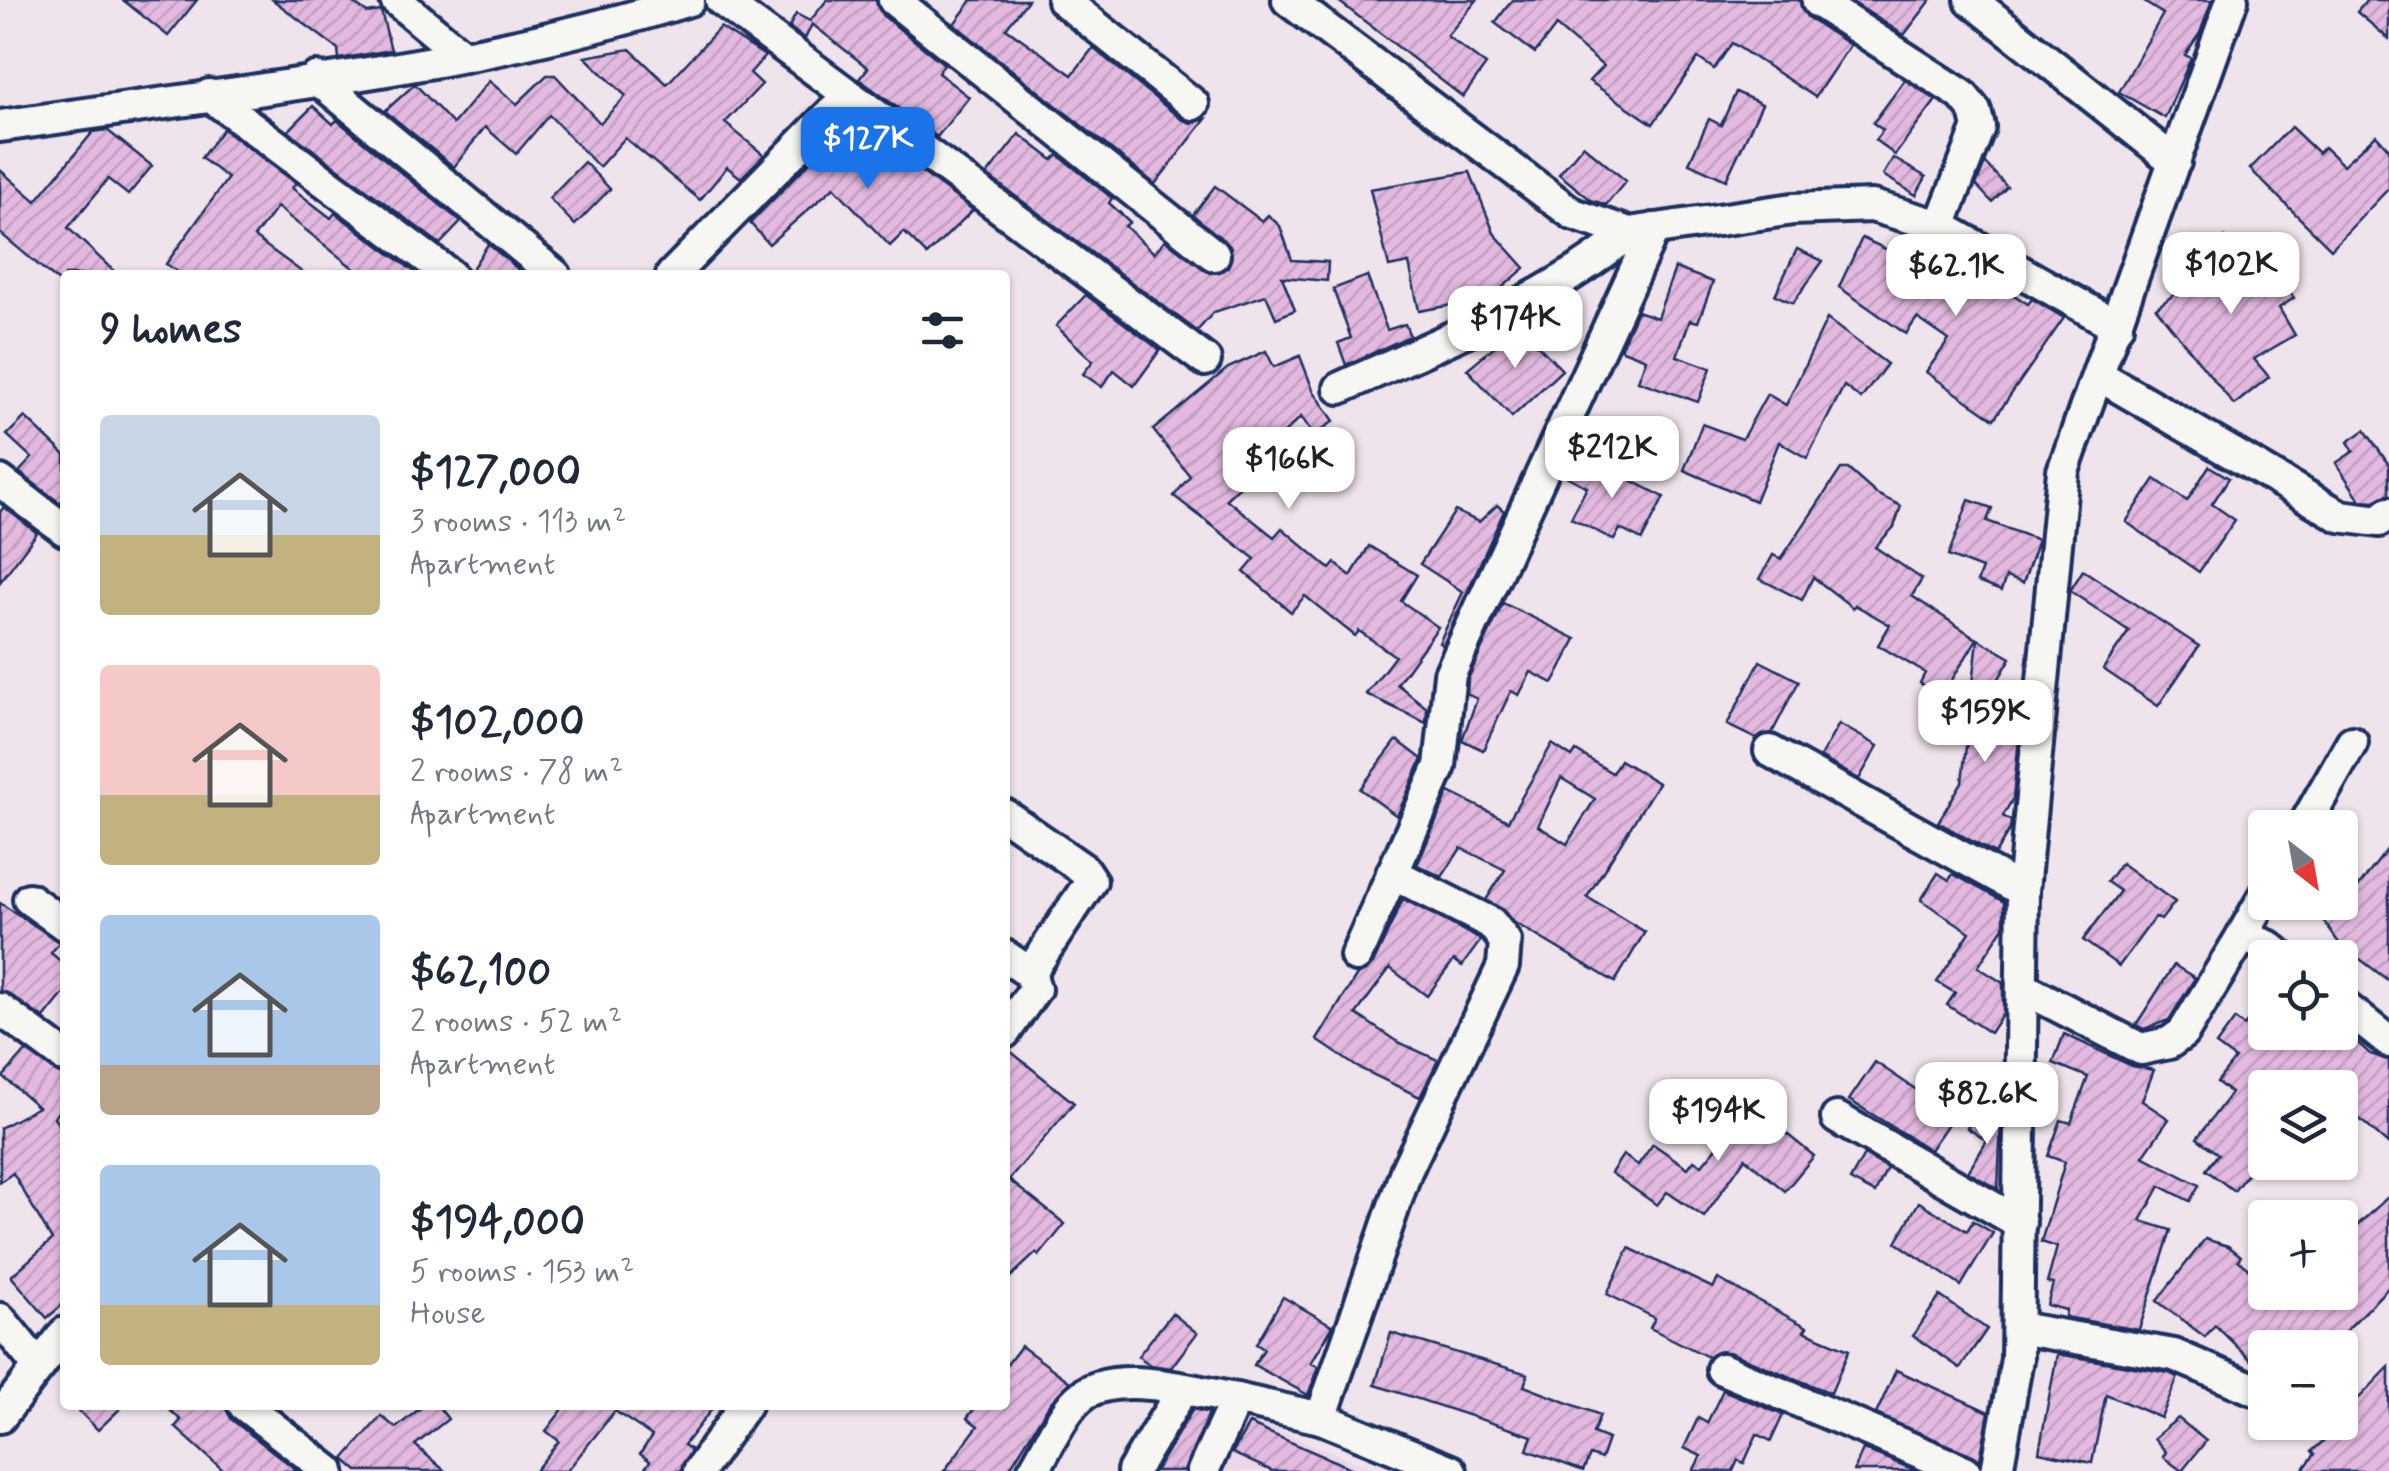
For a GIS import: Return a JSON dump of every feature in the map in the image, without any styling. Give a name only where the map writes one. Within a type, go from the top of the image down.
[{"type":"street","points":[[396,0],[462,55]]},
{"type":"street","points":[[0,126],[462,55],[581,31],[689,0]]},
{"type":"street","points":[[721,0],[1206,360]]},
{"type":"street","points":[[894,0],[1214,255]]},
{"type":"street","points":[[1063,0],[1193,104]]},
{"type":"street","points":[[1972,0],[2175,162]]},
{"type":"street","points":[[1997,1471],[2017,1359],[2024,891],[2063,471],[2232,0]]},
{"type":"street","points":[[1292,1],[1573,214],[1641,231],[1793,209],[1872,206],[1940,226],[2117,326]]},
{"type":"street","points":[[1818,2],[1962,95],[1975,111],[1978,127],[1940,226]]},
{"type":"street","points":[[316,78],[549,270]]},
{"type":"street","points":[[209,95],[443,270]]},
{"type":"street","points":[[677,270],[849,96]]},
{"type":"street","points":[[1340,388],[1457,335],[1594,262],[1641,231]]},
{"type":"street","points":[[1356,956],[1440,766],[1450,674],[1641,231]]},
{"type":"street","points":[[2100,376],[2340,516],[2380,521],[2389,513]]},
{"type":"street","points":[[0,482],[60,526]]},
{"type":"street","points":[[2313,810],[2352,742]]},
{"type":"street","points":[[1770,751],[2024,891]]},
{"type":"street","points":[[1010,819],[1083,869],[1091,881],[1017,964],[1035,989],[1010,1025]]},
{"type":"street","points":[[1320,1418],[1406,1170],[1503,966],[1505,940],[1491,922],[1392,873]]},
{"type":"street","points":[[29,899],[60,921]]},
{"type":"street","points":[[2024,989],[2142,1050],[2183,1033],[2251,920]]},
{"type":"street","points":[[2242,936],[2252,940]]},
{"type":"street","points":[[0,1009],[60,1053]]},
{"type":"street","points":[[2358,1017],[2389,1042]]},
{"type":"street","points":[[1837,1118],[2020,1223]]},
{"type":"street","points":[[0,1319],[39,1367]]},
{"type":"street","points":[[2018,1328],[2174,1355],[2248,1387]]},
{"type":"street","points":[[0,1417],[60,1340]]},
{"type":"street","points":[[1722,1368],[1965,1471]]},
{"type":"street","points":[[1033,1471],[1078,1398],[1107,1385],[1153,1384],[1320,1418],[1451,1471]]},
{"type":"street","points":[[1132,1471],[1183,1389]]},
{"type":"street","points":[[1203,1471],[1236,1399]]},
{"type":"street","points":[[250,1410],[328,1471]]},
{"type":"street","points":[[700,1471],[742,1410]]},
{"type":"shaded area","points":[[1244,1416],[1378,1471],[1217,1471]]},
{"type":"building","points":[[123,0],[197,0],[168,36]]},
{"type":"building","points":[[273,0],[349,0],[367,13],[381,11],[391,50],[339,59],[338,49]]},
{"type":"building","points":[[827,0],[876,0],[882,15],[944,64],[938,73],[969,97],[937,137],[859,79],[868,68],[812,24],[805,39],[789,27],[796,14],[810,21]]},
{"type":"building","points":[[972,0],[1028,0],[1006,28],[1072,75],[1093,48],[1181,119],[1191,123],[1206,119],[1155,184],[954,24]]},
{"type":"building","points":[[1337,0],[1477,0],[1447,36],[1486,65],[1463,97]]},
{"type":"building","points":[[1512,0],[1799,0],[1807,17],[1850,45],[1815,97],[1732,43],[1714,69],[1698,58],[1653,124],[1589,81],[1603,66],[1556,26],[1535,53],[1495,23]]},
{"type":"building","points":[[1849,0],[1931,0],[1904,35]]},
{"type":"building","points":[[2141,0],[2212,0],[2200,33],[2185,55],[2191,58],[2165,118],[2119,92],[2163,14]]},
{"type":"building","points":[[2367,0],[2389,0],[2389,39],[2357,12]]},
{"type":"building","points":[[720,27],[765,56],[750,73],[762,84],[725,123],[764,155],[741,178],[727,167],[700,200],[625,138],[599,167],[549,115],[516,154],[485,127],[454,167],[385,111],[415,84],[453,124],[489,81],[517,104],[547,75],[555,75],[600,123],[626,96],[585,57],[630,49],[667,84]]},
{"type":"building","points":[[1905,80],[1936,100],[1895,155],[1875,140],[1883,130],[1873,123]]},
{"type":"building","points":[[1736,92],[1762,104],[1726,180],[1689,163],[1709,119],[1721,125]]},
{"type":"building","points":[[313,106],[333,124],[337,120],[461,222],[440,244],[288,131]]},
{"type":"building","points":[[851,120],[973,210],[927,255],[904,232],[890,246],[834,187],[769,244],[750,223]]},
{"type":"building","points":[[2291,127],[2318,153],[2324,147],[2343,165],[2376,135],[2389,149],[2389,188],[2331,249],[2250,169]]},
{"type":"building","points":[[223,129],[296,183],[292,188],[331,218],[335,213],[412,270],[356,270],[277,207],[254,237],[299,270],[175,270],[166,264],[228,178],[201,158]]},
{"type":"building","points":[[107,130],[152,166],[128,195],[108,179],[68,228],[113,270],[60,270],[60,283],[0,233],[0,170],[36,201],[93,132]]},
{"type":"building","points":[[1019,134],[1053,160],[1058,155],[1112,198],[1109,203],[1130,222],[1125,226],[1154,253],[1165,240],[1210,273],[1228,267],[1231,247],[1193,215],[1215,186],[1262,221],[1268,215],[1280,226],[1292,260],[1328,262],[1327,281],[1282,277],[1295,310],[1276,318],[1266,295],[1214,312],[1197,331],[987,175]]},
{"type":"building","points":[[1583,145],[1626,181],[1606,205],[1591,200],[1559,174]]},
{"type":"building","points":[[1893,158],[1926,177],[1916,195],[1883,175]]},
{"type":"building","points":[[584,162],[610,189],[575,225],[549,198]]},
{"type":"building","points":[[1985,163],[2007,187],[1992,202],[1976,185]]},
{"type":"building","points":[[1470,172],[1494,233],[1525,268],[1490,298],[1419,311],[1409,263],[1389,267],[1370,189]]},
{"type":"building","points":[[1862,238],[1918,264],[1933,243],[2028,304],[2032,299],[2064,318],[1994,419],[1926,372],[1949,340],[1917,318],[1906,334],[1839,287]]},
{"type":"building","points":[[2225,238],[2240,263],[2260,247],[2294,298],[2279,308],[2295,335],[2254,359],[2269,377],[2234,405],[2156,308],[2207,270],[2198,255]]},
{"type":"building","points":[[488,244],[518,269],[517,270],[471,270]]},
{"type":"building","points":[[1797,249],[1823,261],[1793,303],[1775,295]]},
{"type":"building","points":[[1675,268],[1713,282],[1698,322],[1690,320],[1677,356],[1711,368],[1698,402],[1638,381],[1646,359],[1620,349],[1637,311],[1657,318]]},
{"type":"building","points":[[1367,276],[1387,330],[1405,324],[1410,336],[1346,365],[1338,343],[1351,338],[1333,289]]},
{"type":"building","points":[[1086,295],[1160,350],[1134,386],[1114,370],[1102,387],[1083,374],[1093,361],[1056,326]]},
{"type":"building","points":[[1827,319],[1887,364],[1861,399],[1844,386],[1807,458],[1779,442],[1755,501],[1684,470],[1702,424],[1742,439],[1767,394],[1786,405]]},
{"type":"building","points":[[1519,326],[1562,370],[1512,417],[1467,369]]},
{"type":"building","points":[[1266,351],[1274,367],[1300,356],[1313,390],[1334,421],[1314,435],[1301,417],[1255,461],[1261,467],[1226,499],[1274,537],[1282,528],[1330,569],[1335,563],[1351,576],[1369,546],[1417,575],[1401,601],[1438,627],[1397,684],[1427,708],[1426,723],[1366,694],[1395,656],[1359,631],[1355,636],[1305,596],[1291,612],[1244,572],[1255,559],[1174,496],[1190,476],[1153,430],[1228,368]]},
{"type":"building","points":[[25,417],[60,450],[60,503],[19,472],[32,458],[7,435]]},
{"type":"building","points":[[2365,430],[2389,465],[2389,495],[2374,501],[2360,500],[2336,463],[2354,451],[2348,442]]},
{"type":"building","points":[[1578,453],[1664,497],[1642,540],[1620,529],[1614,540],[1571,518],[1587,487],[1566,476]]},
{"type":"building","points":[[2209,466],[2229,478],[2212,504],[2235,520],[2199,572],[2126,522],[2155,479],[2187,501]]},
{"type":"building","points":[[1841,469],[1848,469],[1875,493],[1901,506],[1894,527],[1875,547],[1922,579],[1912,596],[1977,639],[1942,696],[1920,683],[1925,673],[1878,645],[1890,625],[1855,605],[1853,608],[1813,577],[1802,600],[1760,579],[1773,555],[1781,559]]},
{"type":"building","points":[[1969,500],[1992,508],[1987,521],[2038,540],[2023,583],[2006,577],[2001,591],[1977,582],[1982,569],[1948,556]]},
{"type":"building","points":[[1497,505],[1504,511],[1443,645],[1439,643],[1463,592],[1420,564],[1455,511],[1479,522]]},
{"type":"building","points":[[4,507],[37,533],[0,582],[0,512]]},
{"type":"building","points":[[2083,570],[2199,646],[2158,706],[2103,669],[2129,631],[2070,591]]},
{"type":"building","points":[[1503,603],[1576,639],[1553,683],[1531,672],[1519,695],[1511,691],[1483,750],[1462,740],[1477,699],[1467,694],[1468,679]]},
{"type":"building","points":[[1978,639],[2011,658],[1972,724],[2020,728],[2013,798],[2003,816],[2011,821],[2010,829],[1995,854],[1938,822],[1962,782]]},
{"type":"building","points":[[1760,661],[1799,681],[1772,733],[1756,739],[1727,725]]},
{"type":"building","points":[[1839,724],[1878,746],[1859,779],[1820,757]]},
{"type":"building","points":[[1397,740],[1422,759],[1397,816],[1360,789]]},
{"type":"building","points":[[1552,744],[1572,757],[1576,751],[1612,773],[1620,760],[1658,783],[1587,897],[1645,932],[1615,982],[1515,923],[1486,900],[1505,870],[1461,848],[1442,877],[1417,865],[1449,792],[1508,821]],"holes":[[[1561,778],[1595,799],[1567,844],[1538,826]]]},
{"type":"building","points":[[2389,847],[2389,981],[2358,957],[2358,940],[2337,940],[2323,920],[2358,920],[2359,886]]},
{"type":"building","points":[[2121,863],[2175,902],[2161,920],[2155,917],[2119,966],[2083,940],[2120,891],[2107,882]]},
{"type":"building","points":[[1938,873],[1949,880],[1953,874],[2004,902],[2004,927],[1978,967],[2003,983],[2003,1013],[1990,1033],[1947,1005],[1955,993],[1937,982],[1970,932],[1921,900]]},
{"type":"building","points":[[1403,899],[1481,940],[1462,966],[1454,960],[1427,996],[1390,968],[1356,1014],[1396,1041],[1438,1060],[1420,1097],[1357,1067],[1317,1040],[1357,975],[1373,964]]},
{"type":"building","points":[[0,903],[60,942],[51,953],[60,961],[60,998],[44,1018],[0,991]]},
{"type":"building","points":[[2174,965],[2195,978],[2169,1020],[2144,1029],[2136,1025]]},
{"type":"building","points":[[2235,1019],[2244,1026],[2248,1021],[2248,1050],[2358,1050],[2358,1043],[2370,1054],[2389,1060],[2389,1145],[2358,1118],[2358,1070],[2248,1070],[2248,1173],[2234,1191],[2206,1170],[2218,1154],[2197,1138],[2231,1093],[2217,1082],[2235,1059],[2216,1045]]},
{"type":"building","points":[[2064,1034],[2132,1066],[2154,1070],[2142,1101],[2169,1119],[2143,1156],[2199,1185],[2190,1201],[2160,1186],[2141,1221],[2171,1230],[2139,1330],[2065,1317],[2066,1310],[2047,1305],[2053,1284],[2047,1283],[2057,1247],[2041,1242],[2065,1162],[2048,1156],[2061,1120],[2071,1123],[2088,1077],[2053,1063]]},
{"type":"building","points":[[26,1051],[60,1072],[60,1110],[54,1117],[60,1128],[60,1307],[47,1318],[11,1276],[52,1240],[13,1173],[0,1182],[0,1128],[38,1107],[3,1077]]},
{"type":"building","points":[[1010,1051],[1074,1103],[1010,1179]]},
{"type":"building","points":[[1875,1062],[1954,1115],[1930,1150],[1849,1100]]},
{"type":"building","points":[[1751,1105],[1814,1156],[1785,1191],[1745,1158],[1704,1217],[1667,1192],[1657,1205],[1611,1173],[1623,1155],[1638,1165],[1653,1144],[1688,1168],[1694,1160],[1702,1165]]},
{"type":"building","points":[[1981,1107],[2001,1120],[1998,1189],[1968,1172],[1987,1141],[1967,1128]]},
{"type":"building","points":[[1864,1155],[1887,1168],[1875,1193],[1850,1180]]},
{"type":"building","points":[[1010,1181],[1065,1224],[1039,1256],[1036,1253],[1010,1277]]},
{"type":"building","points":[[2389,1196],[2389,1287],[2347,1330],[2248,1330],[2248,1357],[2215,1325],[2205,1337],[2157,1301],[2205,1239],[2228,1246],[2241,1256],[2238,1260],[2248,1268],[2248,1310],[2358,1310],[2358,1224]]},
{"type":"building","points":[[1919,1202],[1967,1231],[1973,1221],[1993,1233],[1961,1286],[1896,1242]]},
{"type":"building","points":[[1629,1248],[1713,1288],[1718,1279],[1807,1327],[1804,1331],[1849,1350],[1831,1393],[1729,1352],[1708,1357],[1650,1328],[1655,1318],[1607,1294]]},
{"type":"building","points":[[1940,1296],[1987,1329],[1960,1368],[1913,1336]]},
{"type":"building","points":[[1283,1297],[1333,1326],[1311,1363],[1319,1367],[1308,1395],[1254,1365],[1264,1349],[1256,1344]]},
{"type":"building","points":[[1172,1313],[1197,1333],[1171,1368],[1150,1365],[1138,1356]]},
{"type":"building","points":[[1391,1333],[1528,1374],[1524,1386],[1600,1415],[1593,1433],[1608,1439],[1601,1459],[1590,1455],[1583,1471],[1527,1450],[1532,1436],[1375,1385]]},
{"type":"building","points":[[1021,1346],[1070,1382],[1050,1403],[1008,1471],[944,1471],[978,1426],[967,1418],[973,1410],[1010,1410],[1010,1360]]},
{"type":"building","points":[[2057,1354],[2178,1377],[2161,1418],[2106,1394],[2092,1463],[2039,1452]]},
{"type":"building","points":[[2389,1367],[2389,1471],[2302,1471],[2315,1454],[2312,1451],[2324,1440],[2358,1440],[2359,1398]]},
{"type":"building","points":[[1896,1370],[1989,1412],[1980,1460],[1876,1414]]},
{"type":"building","points":[[1723,1390],[1783,1415],[1771,1441],[1757,1434],[1744,1463],[1738,1460],[1733,1471],[1693,1471],[1701,1456],[1684,1448],[1698,1418],[1707,1423]]},
{"type":"building","points":[[1193,1409],[1209,1413],[1184,1471],[1155,1471]]},
{"type":"building","points":[[78,1410],[119,1410],[98,1430]]},
{"type":"building","points":[[170,1410],[227,1410],[232,1420],[298,1471],[224,1471],[175,1427],[181,1420]]},
{"type":"building","points":[[418,1410],[441,1410],[448,1419],[415,1445],[445,1471],[358,1471],[344,1459],[381,1416],[396,1428]]},
{"type":"building","points":[[562,1410],[711,1410],[684,1445],[691,1450],[680,1471],[643,1471],[650,1461],[640,1454],[652,1436],[615,1411],[567,1471],[535,1471],[559,1441],[546,1431]]},
{"type":"building","points":[[2178,1418],[2206,1441],[2182,1471],[2163,1457],[2166,1452],[2154,1438]]},
{"type":"building","points":[[1249,1424],[1357,1471],[1272,1471],[1232,1453]]},
{"type":"building","points":[[1863,1449],[1917,1471],[1854,1471]]}]
